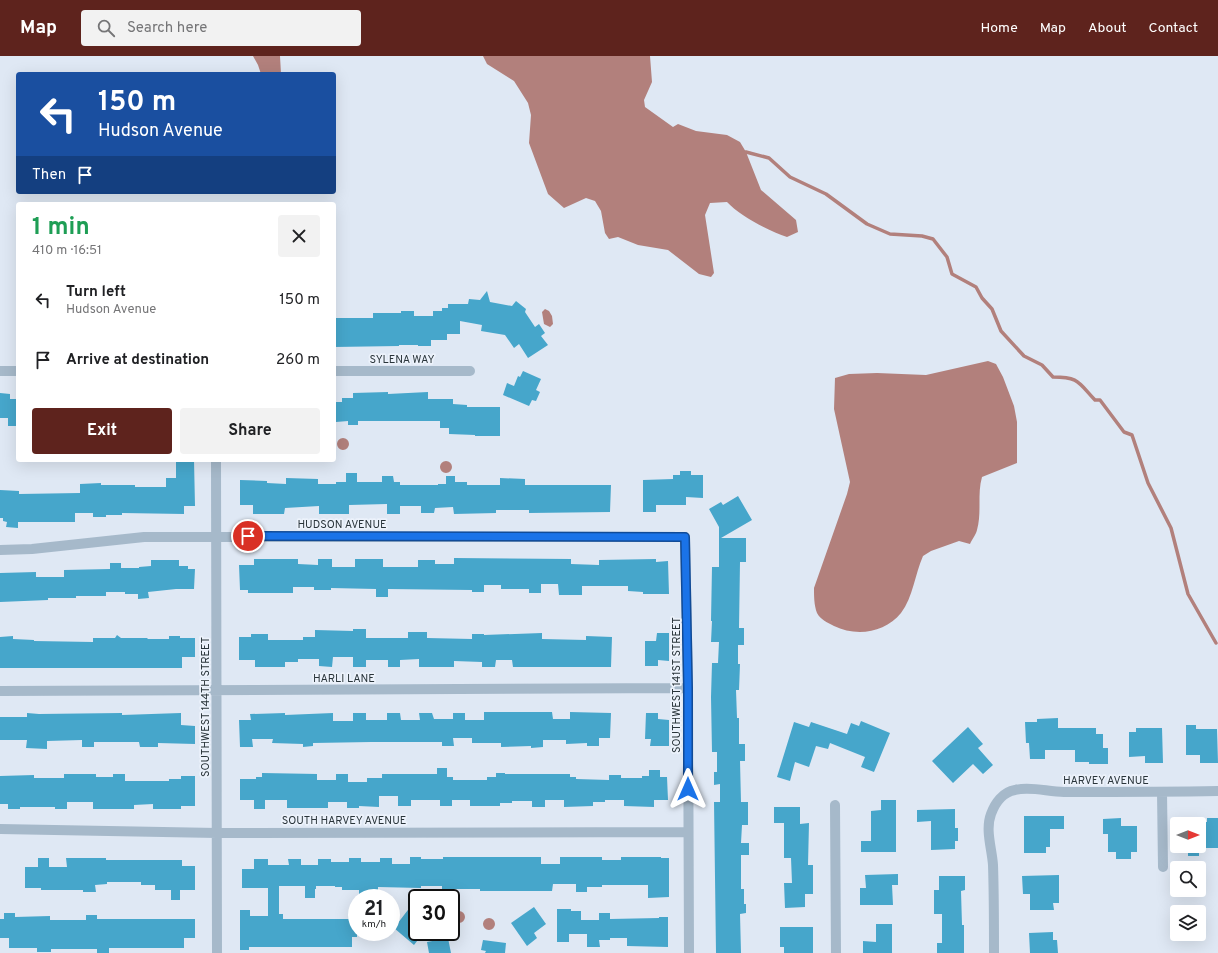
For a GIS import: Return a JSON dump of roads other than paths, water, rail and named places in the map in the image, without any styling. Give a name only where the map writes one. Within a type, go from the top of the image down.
[{"type":"street","name":"SYLENA WAY","points":[[336,371],[470,371]]},
{"type":"street","points":[[0,372],[16,372]]},
{"type":"street","name":"SOUTHWEST 144TH STREET","points":[[216,462],[218,953]]},
{"type":"street","name":"HUDSON AVENUE","points":[[0,550],[32,549],[144,537],[685,537]]},
{"type":"street","name":"SOUTHWEST 141ST STREET","points":[[685,537],[688,688],[689,953]]},
{"type":"street","name":"HARLI LANE","points":[[0,691],[688,688]]},
{"type":"street","name":"HARVEY AVENUE","points":[[994,953],[993,864],[989,826],[990,815],[998,801],[1008,792],[1025,789],[1058,792],[1218,791]]},
{"type":"street","points":[[1162,792],[1163,867]]},
{"type":"street","points":[[835,805],[836,953]]},
{"type":"street","name":"SOUTH HARVEY AVENUE","points":[[0,829],[218,833],[688,832]]},
{"type":"waterway","points":[[743,153],[746,152],[769,158],[790,177],[826,194],[867,224],[890,234],[922,236],[933,239],[947,257],[952,274],[976,287],[982,298],[992,309],[1001,331],[1024,356],[1042,365],[1053,377],[1068,378],[1077,382],[1095,400],[1100,400],[1124,432],[1132,435],[1148,483],[1171,528],[1188,594],[1216,643]]}]
